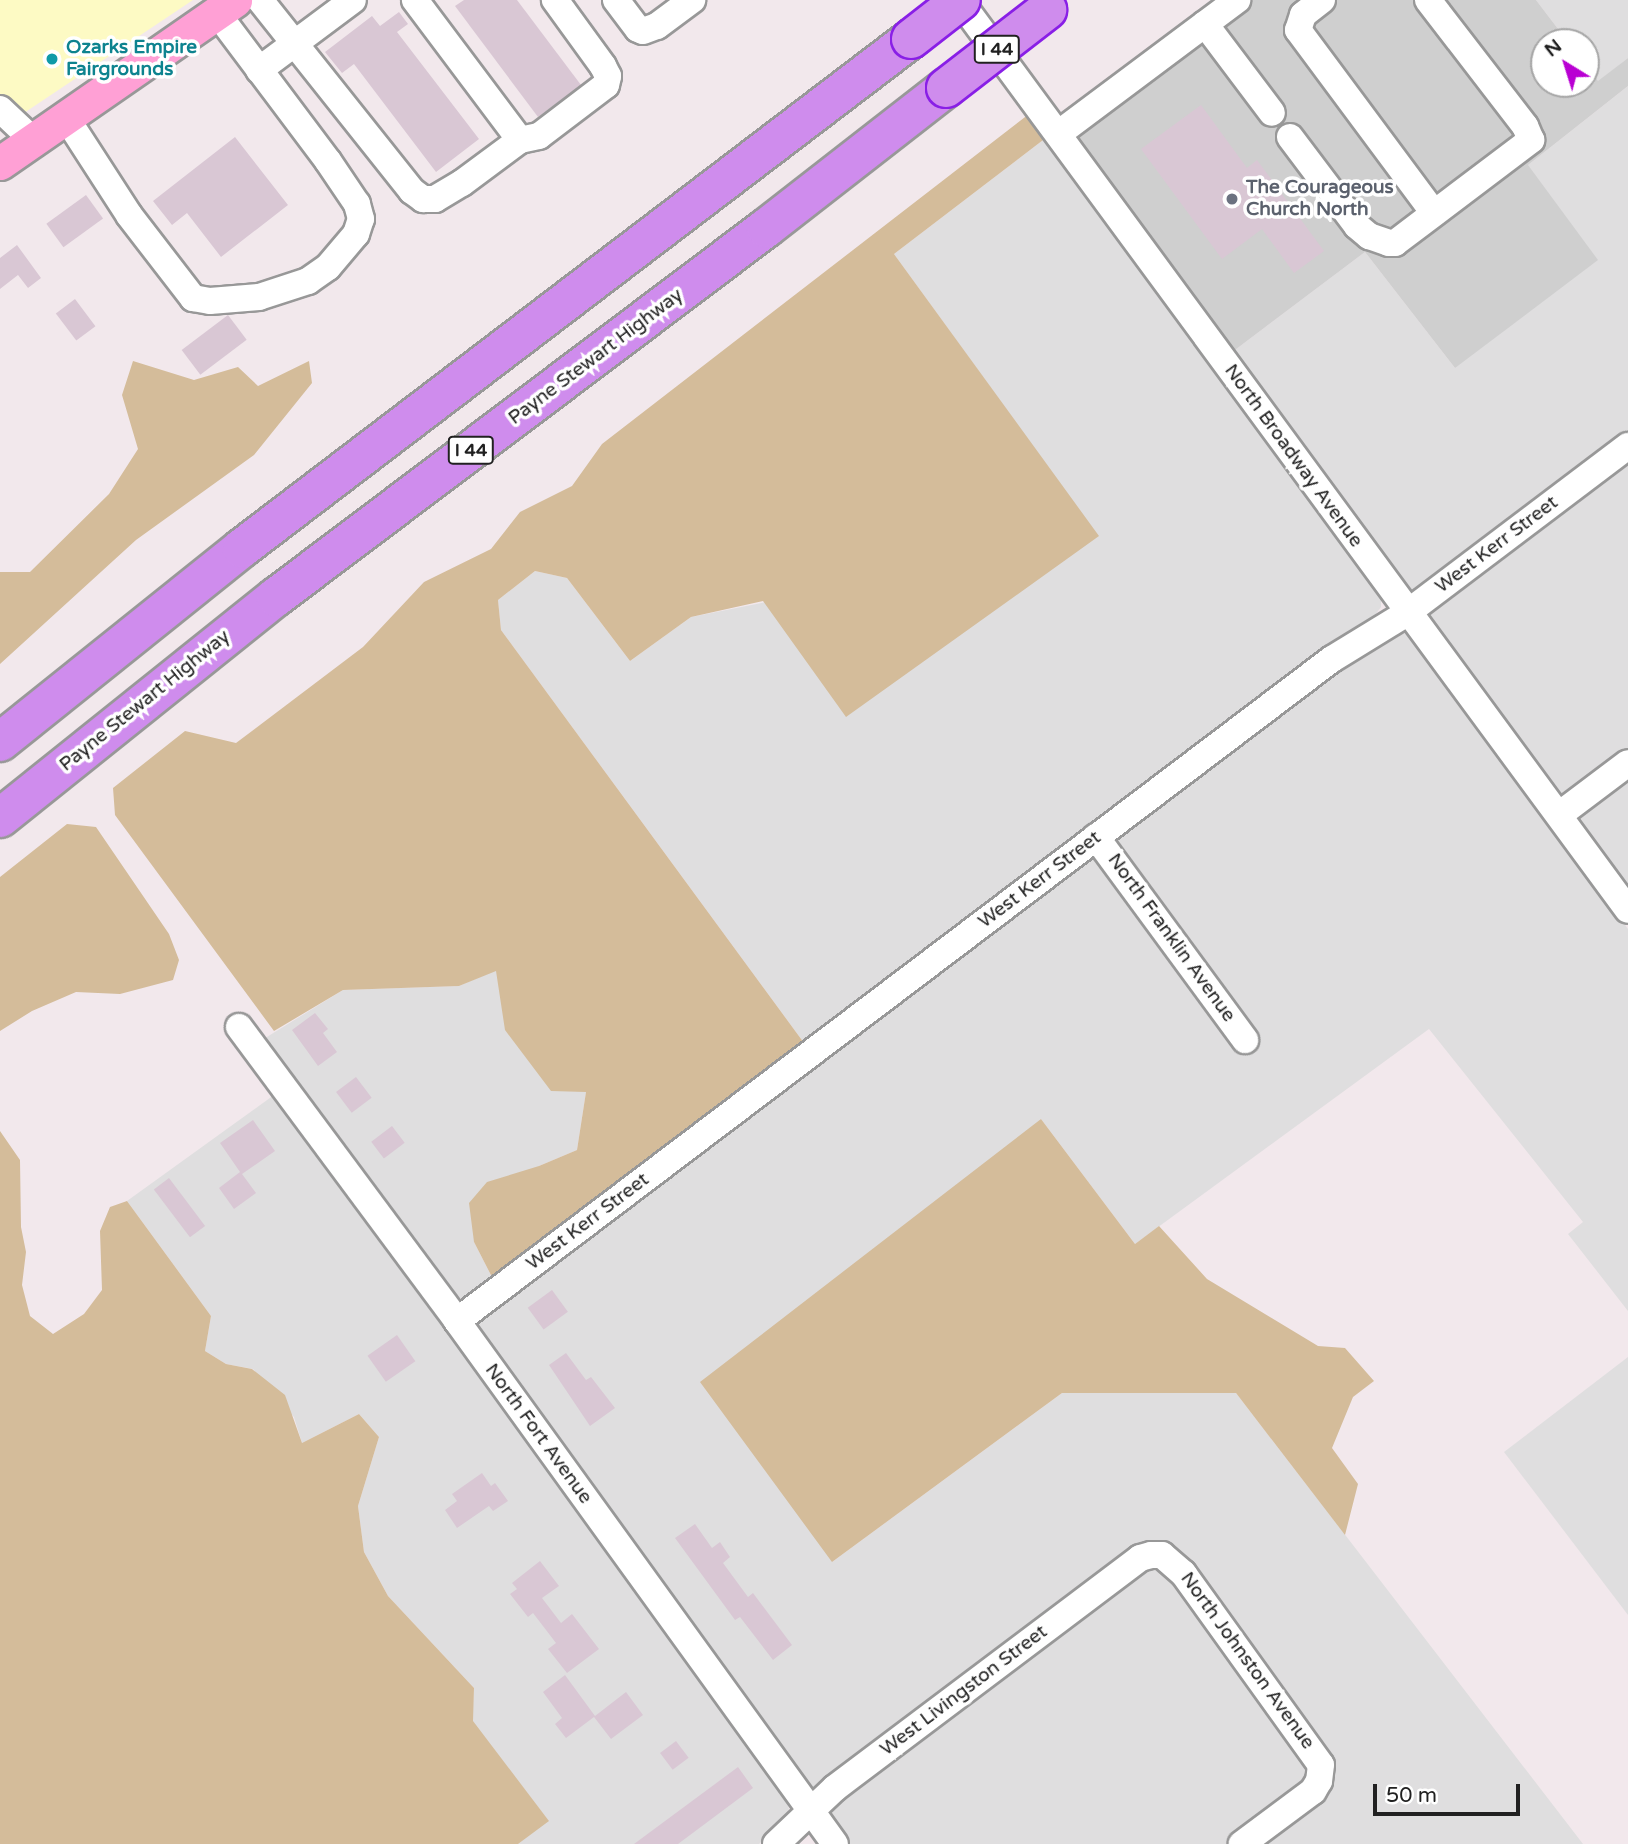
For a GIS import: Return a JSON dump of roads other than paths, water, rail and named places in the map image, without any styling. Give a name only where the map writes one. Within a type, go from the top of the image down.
[{"type":"highway","points":[[0,741],[242,548],[960,0]]},
{"type":"highway","name":"Payne Stewart Highway","points":[[0,818],[276,597],[755,237],[1053,5]]},
{"type":"main road","points":[[0,163],[226,7]]},
{"type":"street","points":[[260,0],[412,191],[422,199],[435,199],[462,183],[520,140],[539,136],[606,85],[608,76],[603,66],[555,0]]},
{"type":"street","points":[[259,70],[353,0]]},
{"type":"street","points":[[616,0],[638,29],[643,31],[657,26],[692,0]]},
{"type":"street","name":"North Broadway Avenue","points":[[960,0],[1407,613],[1628,910]]},
{"type":"street","points":[[1058,135],[1237,0]]},
{"type":"street","points":[[1322,0],[1303,15],[1298,30],[1434,213]]},
{"type":"street","points":[[1290,137],[1357,226],[1369,236],[1395,243],[1531,140],[1525,126],[1428,0]]},
{"type":"street","points":[[420,2],[520,140]]},
{"type":"street","points":[[67,119],[129,215],[193,298],[210,302],[259,297],[308,281],[328,267],[347,247],[361,219],[357,204],[259,70],[226,7]]},
{"type":"street","points":[[1205,24],[1272,113]]},
{"type":"street","points":[[0,109],[34,141]]},
{"type":"street","name":"West Kerr Street","points":[[457,1321],[1332,659],[1407,613],[1628,446]]},
{"type":"street","points":[[1559,815],[1628,763]]},
{"type":"street","name":"North Franklin Avenue","points":[[1096,836],[1245,1040]]},
{"type":"street","name":"North Fort Avenue","points":[[239,1027],[457,1321],[835,1844]]},
{"type":"street","name":"West Livingston Street","points":[[776,1844],[811,1810],[1140,1558],[1162,1555]]},
{"type":"street","name":"North Johnston Avenue","points":[[1162,1555],[1172,1561],[1191,1584],[1317,1757],[1321,1773],[1312,1791],[1242,1844]]},
{"type":"place","name":"Ozarks Empire Fairgrounds","points":[[52,59]]},
{"type":"place","name":"The Courageous Church North","points":[[1232,199]]}]
